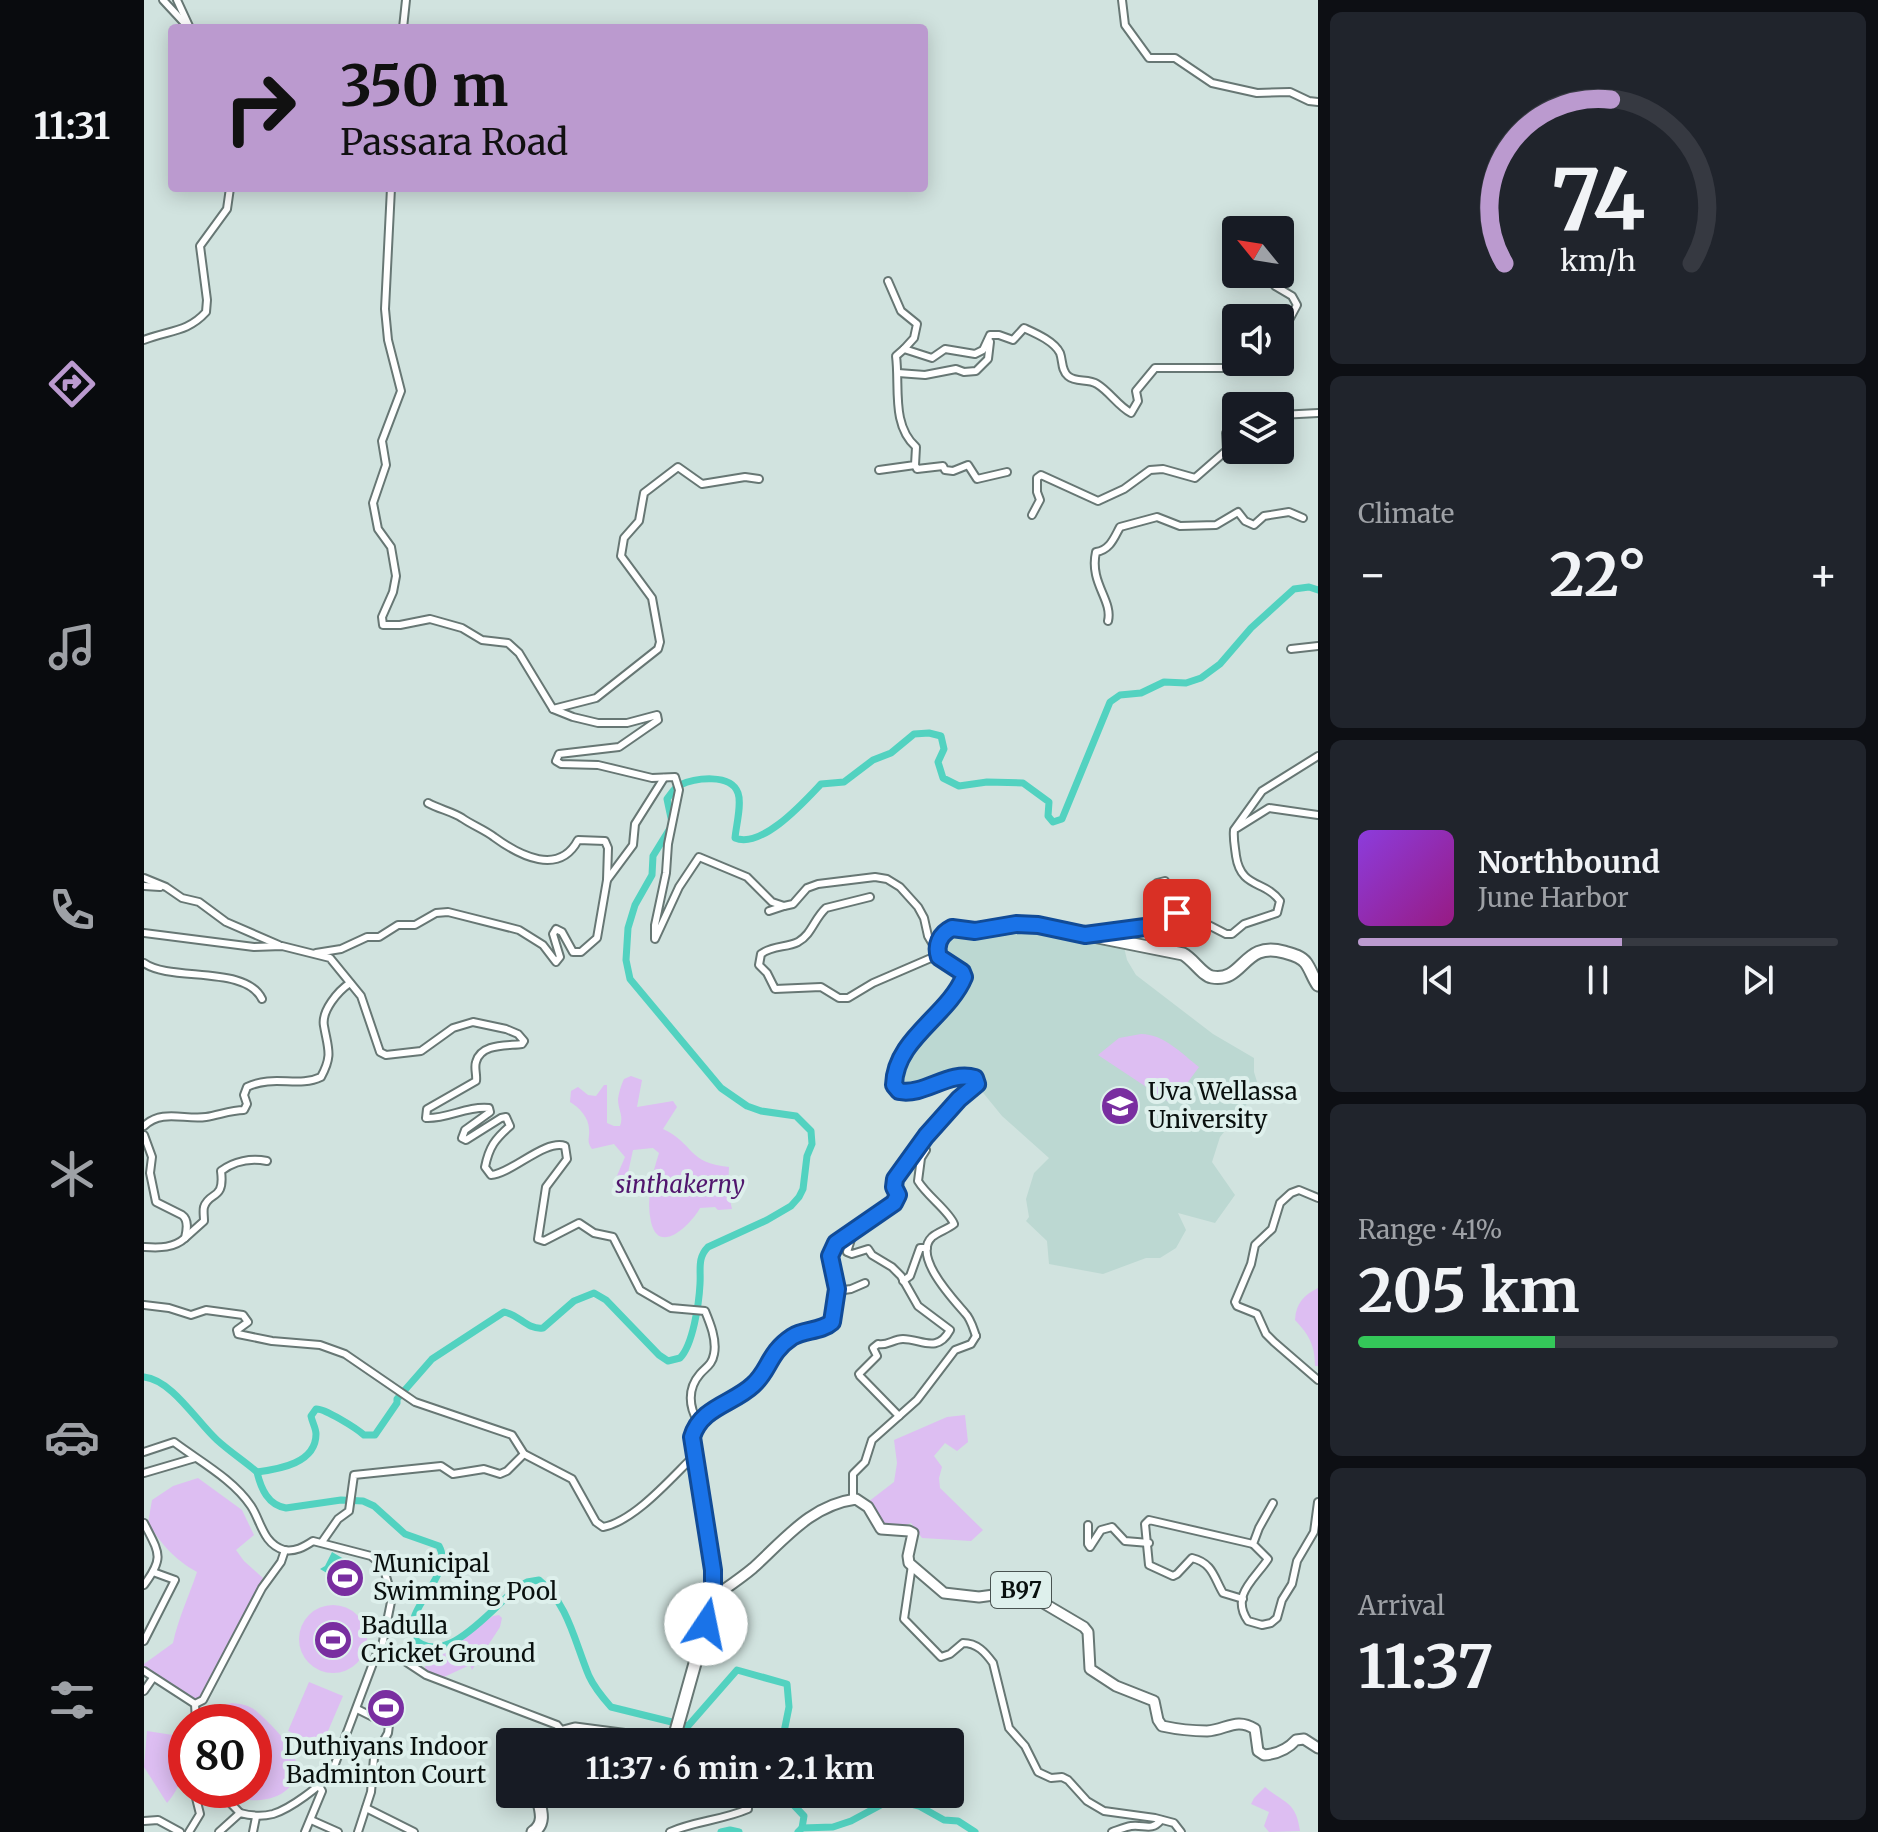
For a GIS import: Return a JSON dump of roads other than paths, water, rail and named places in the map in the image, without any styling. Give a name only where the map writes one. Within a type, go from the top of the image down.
[{"type":"highway","points":[[675,1728],[712,1598],[713,1570],[692,1437],[698,1423],[724,1401],[756,1383],[772,1354],[792,1337],[830,1324],[837,1291],[832,1251],[841,1237],[896,1200],[895,1179],[959,1099],[977,1083],[975,1078],[966,1076],[903,1092],[894,1085],[896,1070],[909,1047],[963,981],[962,972],[937,953],[942,936],[952,928],[975,931],[1016,924],[1038,925],[1183,954],[1208,976],[1214,977],[1234,972],[1258,951],[1274,949],[1302,959],[1318,985]]},
{"type":"highway","points":[[536,1831],[542,1817],[540,1808]]},
{"type":"main road","points":[[712,1598],[742,1578],[804,1519],[853,1499],[868,1507],[881,1529],[913,1533],[908,1556],[912,1565]]},
{"type":"main road","name":"B97","points":[[912,1565],[948,1594],[979,1597],[1019,1590],[1058,1609],[1087,1630],[1090,1669],[1116,1686],[1154,1701],[1162,1726],[1210,1731],[1229,1723],[1243,1723],[1255,1729],[1258,1751],[1264,1755],[1289,1748],[1296,1740],[1304,1739],[1318,1748]]},
{"type":"street","points":[[163,0],[185,24]]},
{"type":"street","points":[[177,0],[187,24]]},
{"type":"street","points":[[403,24],[406,0]]},
{"type":"street","points":[[1122,0],[1125,25],[1149,58],[1175,58],[1212,83],[1257,93],[1290,92],[1318,102]]},
{"type":"street","points":[[144,340],[173,334],[206,312],[200,246],[227,209],[229,192]]},
{"type":"street","points":[[391,192],[385,309],[388,340],[401,391],[382,441],[386,465],[373,503],[378,529],[391,547],[396,576],[381,621],[387,626],[430,619],[462,628],[482,640],[508,643],[519,653],[553,709],[598,723],[627,723],[657,715],[658,720],[625,745],[559,754],[556,761],[558,764],[598,765],[652,778],[675,777],[678,787],[654,938],[657,938],[679,887],[699,857],[747,877],[772,902],[784,906]]},
{"type":"street","points":[[888,281],[901,311],[917,324],[914,338],[896,356],[901,430],[916,447],[917,469],[943,466],[945,470],[953,471],[968,465],[977,479],[1007,472]]},
{"type":"street","points":[[1278,288],[1292,296],[1297,305],[1294,311]]},
{"type":"street","points":[[904,349],[926,358],[938,356],[945,349],[975,354],[983,350],[988,336],[1013,340],[1024,328],[1059,351],[1064,373],[1072,380],[1087,380],[1099,385],[1118,405],[1131,413],[1138,401],[1136,391],[1155,368],[1222,368]]},
{"type":"street","points":[[898,373],[925,375],[956,369],[976,371],[988,359],[992,335]]},
{"type":"street","points":[[1294,414],[1318,413]]},
{"type":"street","points":[[1032,515],[1040,500],[1037,478],[1041,475],[1098,501],[1124,489],[1150,470],[1163,469],[1195,478],[1222,454]]},
{"type":"street","points":[[879,470],[915,465]]},
{"type":"street","points":[[553,709],[596,698],[658,649],[660,642],[652,598],[621,556],[624,538],[639,521],[644,493],[678,467],[702,484],[745,477],[759,479]]},
{"type":"street","points":[[1108,621],[1108,608],[1093,570],[1094,560],[1096,552],[1110,546],[1120,527],[1157,517],[1180,526],[1216,525],[1238,512],[1245,521],[1254,525],[1264,516],[1289,512],[1303,518]]},
{"type":"street","points":[[1291,649],[1318,646]]},
{"type":"street","points":[[1085,935],[1160,925],[1177,913],[1189,915],[1226,934],[1232,934],[1244,924],[1277,913],[1280,901],[1276,895],[1245,878],[1238,869],[1234,830],[1269,785],[1318,756]]},
{"type":"street","points":[[607,880],[633,845],[635,824],[665,778]]},
{"type":"street","points":[[316,953],[341,949],[367,937],[379,937],[398,925],[415,925],[436,913],[448,912],[519,930],[543,945],[557,962],[560,957],[553,934],[556,929],[562,932],[573,952],[581,952],[597,938],[607,880],[608,848],[605,841],[578,840],[573,851],[560,859],[532,858],[512,850],[462,818],[428,803]]},
{"type":"street","points":[[1234,830],[1269,808],[1318,815]]},
{"type":"street","points":[[769,911],[793,904],[807,888],[818,884],[875,877],[887,879],[900,887],[918,907],[937,953],[848,998],[839,998],[821,987],[775,989],[765,969],[759,965],[761,954],[769,948],[799,941],[812,931],[826,908],[870,897]]},
{"type":"street","points":[[144,878],[182,898],[199,902],[226,922],[282,946],[330,958],[361,996],[375,1042],[380,1052],[386,1055],[421,1051],[453,1028],[473,1022],[506,1029],[522,1037],[522,1044],[492,1047],[483,1052],[475,1063],[476,1081],[427,1109],[426,1118],[437,1119],[478,1107],[489,1108],[490,1112],[465,1130],[462,1138],[466,1140],[506,1117],[510,1126],[488,1149],[485,1167],[491,1175],[498,1175],[523,1159],[557,1144],[565,1146],[567,1159],[546,1187],[538,1239],[544,1241],[579,1223],[594,1233],[613,1237],[640,1290],[667,1306],[705,1311],[715,1352],[711,1365],[702,1371],[693,1385],[690,1408],[698,1423]]},
{"type":"street","points":[[1164,911],[1157,883],[1165,881]]},
{"type":"street","points":[[144,886],[166,887]]},
{"type":"street","points":[[144,933],[254,947],[282,946]]},
{"type":"street","points":[[144,963],[163,971],[190,972],[242,982],[253,987],[262,999]]},
{"type":"street","points":[[144,1126],[150,1120],[165,1116],[204,1117],[244,1110],[247,1087],[269,1079],[306,1082],[321,1077],[330,1055],[323,1023],[339,991],[350,983]]},
{"type":"street","points":[[144,1136],[152,1157],[150,1173],[156,1202],[185,1218],[185,1238]]},
{"type":"street","points":[[853,1499],[853,1474],[865,1462],[872,1440],[917,1400],[955,1350],[971,1344],[976,1336],[970,1320],[945,1292],[928,1260],[927,1248],[931,1238],[954,1224],[951,1217],[938,1208],[922,1188],[917,1176],[926,1150],[921,1144]]},
{"type":"street","points":[[144,1246],[163,1248],[185,1238],[204,1221],[203,1209],[219,1193],[224,1168],[248,1160],[267,1161]]},
{"type":"street","points":[[1318,1198],[1299,1190],[1280,1203],[1272,1229],[1255,1245],[1251,1264],[1235,1302],[1237,1306],[1257,1314],[1274,1342],[1318,1380]]},
{"type":"street","points":[[851,1231],[847,1252],[852,1254],[868,1249],[892,1267],[918,1306],[950,1330],[941,1341],[927,1345],[906,1339],[878,1344],[873,1348],[876,1357],[859,1374],[899,1416]]},
{"type":"street","points":[[903,1281],[910,1276],[917,1252],[920,1248],[927,1248]]},
{"type":"street","points":[[837,1291],[865,1283]]},
{"type":"street","points":[[144,1305],[191,1315],[206,1310],[243,1315],[248,1322],[237,1330],[238,1334],[272,1341],[320,1345],[345,1354],[407,1398],[512,1435],[524,1454],[572,1479],[596,1522],[603,1527],[611,1526],[635,1510],[695,1455]]},
{"type":"street","points":[[144,1452],[174,1442],[226,1480],[250,1504],[262,1532],[285,1550],[300,1549],[313,1541],[371,1556],[383,1566],[392,1597],[382,1646],[332,1772],[319,1786],[279,1812],[256,1817],[240,1813],[235,1808]]},
{"type":"street","points":[[322,1542],[349,1509],[354,1475],[441,1466],[453,1474],[484,1469],[500,1474],[524,1454]]},
{"type":"street","points":[[144,1473],[195,1458]]},
{"type":"street","points":[[1243,1599],[1223,1593],[1216,1576],[1198,1560],[1192,1558],[1173,1576],[1149,1565],[1145,1524],[1149,1520],[1253,1544],[1268,1559],[1247,1583],[1243,1599],[1244,1616],[1248,1621],[1262,1625],[1277,1618],[1282,1600],[1292,1584],[1297,1561],[1314,1532],[1318,1502]]},
{"type":"street","points":[[1253,1544],[1273,1503]]},
{"type":"street","points":[[144,1523],[159,1554],[153,1572],[144,1585]]},
{"type":"street","points":[[1088,1525],[1090,1547],[1101,1530],[1112,1527],[1125,1541],[1149,1543]]},
{"type":"street","points":[[144,1671],[195,1704],[203,1700],[285,1550]]},
{"type":"street","points":[[912,1565],[905,1622],[941,1657],[963,1643],[976,1646],[987,1655],[993,1663],[1009,1728],[1025,1746],[1038,1772],[1051,1778],[1068,1780],[1087,1801],[1104,1811],[1174,1823],[1181,1832]]},
{"type":"street","points":[[144,1641],[175,1580],[153,1572]]},
{"type":"street","points":[[382,1646],[426,1675],[560,1728]]},
{"type":"street","points":[[144,1691],[153,1678]]},
{"type":"street","points":[[357,1709],[389,1725],[388,1733],[374,1758],[371,1792],[358,1832]]},
{"type":"street","points":[[305,1832],[322,1791],[319,1786]]},
{"type":"street","points":[[189,1832],[200,1814],[198,1808]]},
{"type":"street","points":[[366,1808],[414,1832]]},
{"type":"street","points":[[670,1832],[686,1825],[734,1815],[748,1808]]},
{"type":"street","points":[[219,1832],[240,1813]]},
{"type":"street","points":[[253,1832],[256,1817]]},
{"type":"street","points":[[144,1821],[158,1820],[180,1832]]},
{"type":"street","points":[[311,1820],[338,1832]]},
{"type":"street","points":[[1112,1832],[1131,1826],[1150,1829],[1161,1820]]},
{"type":"waterway","points":[[671,818],[667,799],[678,786],[694,780],[721,780],[728,782],[738,793],[735,838],[746,840],[757,837],[782,822],[821,784],[844,782],[873,760],[891,753],[914,734],[929,733],[941,736],[944,749],[938,762],[943,778],[959,786],[987,782],[1023,783],[1049,802],[1048,816],[1053,822],[1062,819],[1110,702],[1120,695],[1141,693],[1164,682],[1186,683],[1201,678],[1220,664],[1251,628],[1294,589],[1309,587],[1318,590]]},
{"type":"waterway","points":[[257,1472],[295,1463],[310,1452],[316,1434],[311,1416],[316,1409],[333,1415],[364,1435],[375,1435],[397,1399],[432,1359],[504,1312],[532,1327],[543,1328],[574,1301],[594,1293],[606,1300],[659,1355],[668,1361],[680,1358],[685,1352],[694,1323],[702,1255],[708,1247],[767,1220],[791,1206],[799,1197],[812,1144],[811,1131],[796,1116],[747,1106],[721,1088],[630,979],[626,960],[628,928],[635,905],[652,875],[653,856],[669,830]]},
{"type":"waterway","points":[[144,1377],[174,1394],[217,1440],[257,1472],[263,1490],[274,1504],[286,1508],[341,1500],[363,1501],[374,1506],[405,1534],[439,1546],[442,1557],[440,1568],[412,1625],[413,1637],[425,1646],[439,1647],[453,1642],[482,1621],[518,1587],[539,1580],[564,1612],[589,1676],[611,1707],[688,1726],[737,1670],[787,1684],[789,1707],[785,1728]]},
{"type":"waterway","points":[[802,1828],[833,1827],[892,1799],[919,1806],[944,1820],[958,1821],[975,1832]]},
{"type":"waterway","points":[[796,1808],[804,1816],[798,1832]]},
{"type":"waterway","points":[[721,1832],[739,1832]]},
{"type":"place","name":"Uva Wellassa University","points":[[1120,1106]]},
{"type":"place","name":"Municipal Swimming Pool","points":[[345,1578]]},
{"type":"place","name":"Badulla Cricket Ground","points":[[333,1640]]},
{"type":"place","name":"Duthiyans Indoor Badminton Court","points":[[386,1708]]},
{"type":"park label","name":"sinthakerny","points":[[680,1185]]}]
